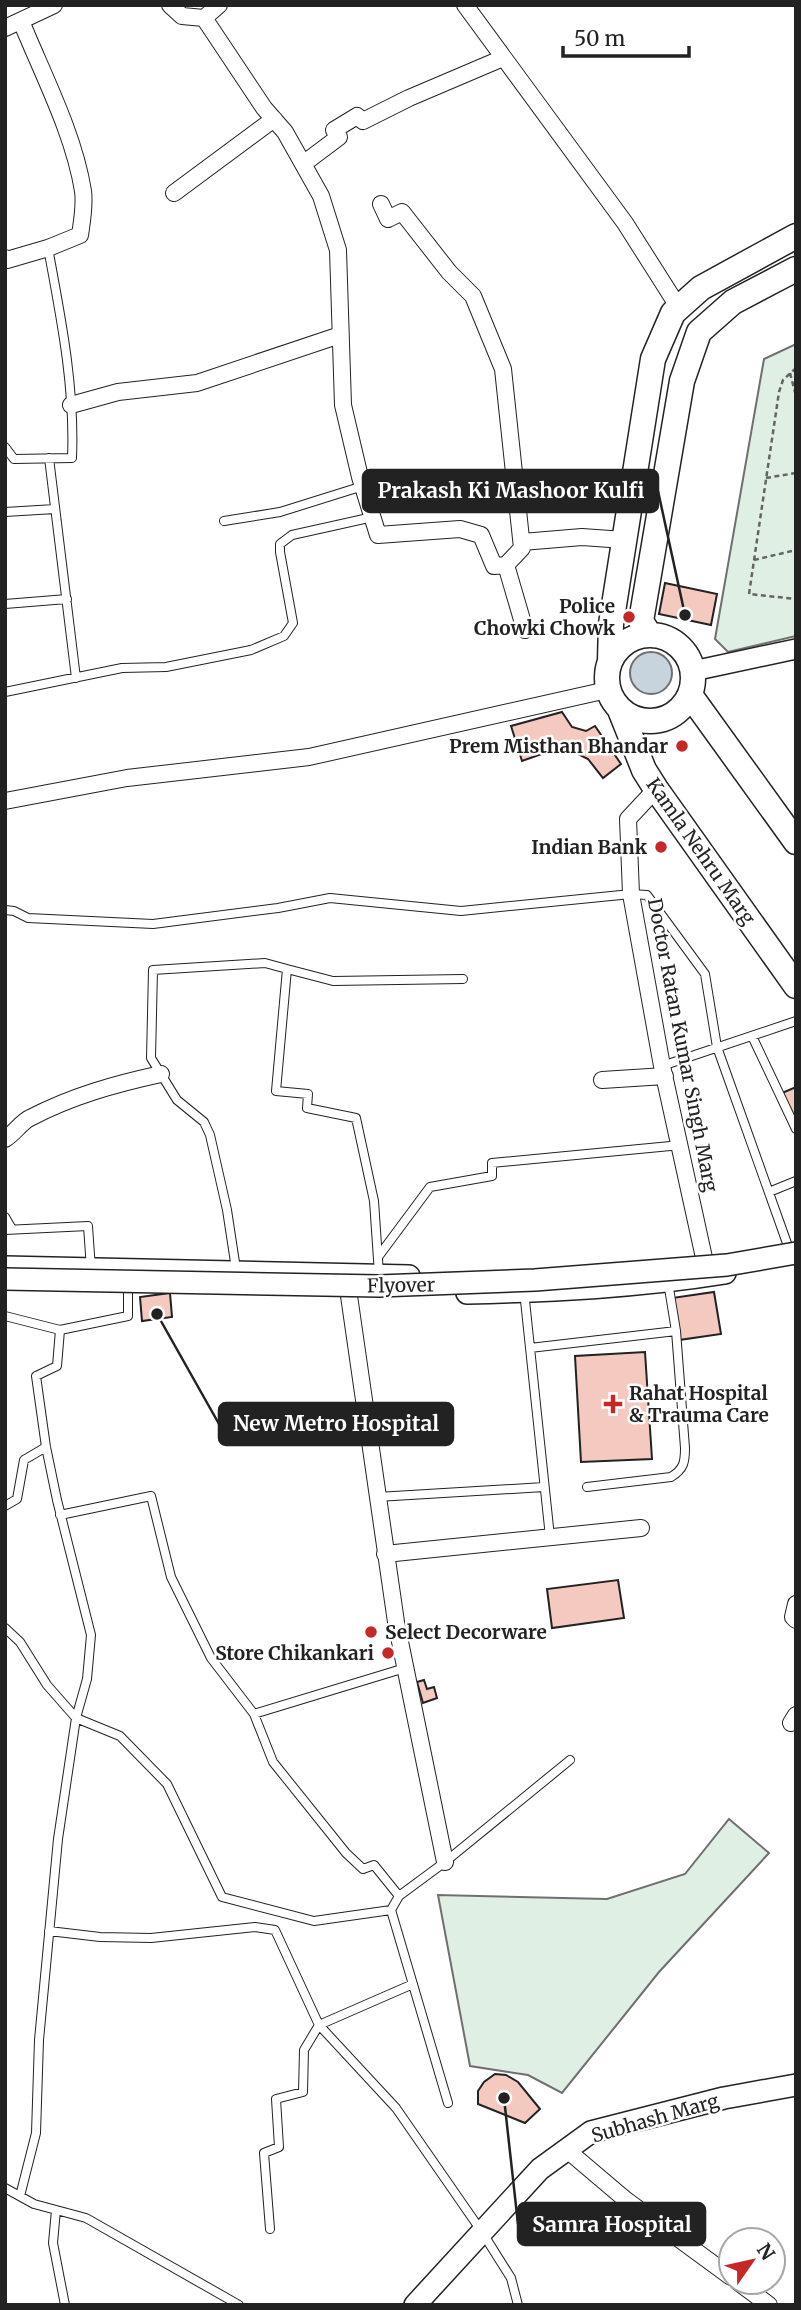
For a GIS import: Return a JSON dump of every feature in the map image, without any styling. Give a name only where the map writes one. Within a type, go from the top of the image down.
[{"type":"main road","points":[[692,683],[681,709],[658,721],[648,722],[632,718],[614,700],[606,676],[610,661],[611,624],[653,359],[673,313],[701,288],[796,236]]},
{"type":"main road","points":[[649,634],[641,621],[682,381],[699,332],[733,302],[796,269]]},
{"type":"main road","points":[[610,661],[619,647],[633,637],[649,634],[667,638],[682,649],[692,683],[796,842]]},
{"type":"main road","name":"Kamla Nehru Marg","points":[[614,700],[644,769],[656,789],[796,986]]},
{"type":"main road","points":[[380,1276],[524,1292],[668,1282],[735,1256],[794,1251]]},
{"type":"main road","name":"Flyover","points":[[5,1279],[379,1286],[549,1279],[727,1265],[794,1251]]},
{"type":"main road","points":[[5,1267],[91,1279],[348,1284],[380,1276],[706,1268]]},
{"type":"main road","points":[[128,1280],[237,1272],[348,1284]]},
{"type":"main road","points":[[5,1289],[91,1279]]},
{"type":"main road","name":"Subhash Marg","points":[[415,2305],[540,2169],[592,2132],[724,2098],[796,2085]]},
{"type":"street","points":[[5,28],[54,5]]},
{"type":"street","points":[[170,5],[183,16],[204,18],[219,5]]},
{"type":"street","points":[[465,5],[625,223],[679,308]]},
{"type":"street","points":[[204,18],[264,108],[285,132],[321,196],[338,250],[343,405],[378,535],[460,529],[481,535],[494,566],[506,565],[522,548],[522,542],[503,369],[473,296],[449,272],[402,212],[388,219],[380,204]]},
{"type":"street","points":[[5,258],[7,260],[48,248],[80,235],[83,194],[74,151],[21,21]]},
{"type":"street","points":[[303,164],[339,137],[334,130],[357,116],[363,121],[503,58]]},
{"type":"street","points":[[174,193],[274,119]]},
{"type":"street","points":[[71,405],[118,392],[197,383],[340,335]]},
{"type":"street","points":[[522,542],[582,537],[624,540]]},
{"type":"street","points":[[506,565],[525,631]]},
{"type":"street","points":[[692,683],[796,649]]},
{"type":"street","points":[[5,801],[127,778],[309,757],[614,700]]},
{"type":"street","name":"Doctor Ratan Kumar Singh Marg","points":[[656,789],[628,819],[631,894],[663,1071],[706,1268]]},
{"type":"street","points":[[602,1080],[663,1071]]},
{"type":"street","points":[[5,1139],[16,1132],[26,1119],[93,1090],[161,1074]]},
{"type":"street","points":[[348,1284],[385,1554],[405,1668],[445,1862]]},
{"type":"street","points":[[385,1554],[641,1528]]},
{"type":"street","points":[[796,1604],[793,1617],[796,1620]]},
{"type":"street","points":[[567,2150],[626,2200],[717,2267]]},
{"type":"lane","points":[[5,447],[14,458],[72,458],[67,347],[48,248]]},
{"type":"lane","points":[[49,458],[76,678]]},
{"type":"lane","points":[[224,522],[280,512],[363,486]]},
{"type":"lane","points":[[5,512],[55,509]]},
{"type":"lane","points":[[5,692],[122,668],[166,667],[251,650],[284,636],[293,622],[280,544],[292,535],[373,517]]},
{"type":"lane","points":[[5,604],[67,598]]},
{"type":"lane","points":[[5,910],[15,911],[28,918],[153,924],[278,908],[330,898],[461,911],[631,894],[647,895],[705,974],[717,1047],[769,1192],[794,1251]]},
{"type":"lane","points":[[237,1272],[227,1210],[210,1135],[204,1122],[177,1100],[151,1058],[153,970],[265,963],[333,981],[463,979]]},
{"type":"lane","points":[[287,969],[276,1091],[307,1094],[307,1108],[356,1118],[374,1201],[380,1276]]},
{"type":"lane","points":[[663,1071],[717,1047],[796,1021]]},
{"type":"lane","points":[[752,1036],[796,1129]]},
{"type":"lane","points":[[380,1276],[430,1187],[492,1176],[492,1163],[681,1145]]},
{"type":"lane","points":[[769,1192],[796,1181]]},
{"type":"lane","points":[[5,1217],[8,1229],[88,1226],[91,1279]]},
{"type":"lane","points":[[5,1316],[60,1330],[128,1316],[128,1280]]},
{"type":"lane","points":[[587,1487],[671,1477],[681,1471],[685,1461],[676,1331],[668,1282]]},
{"type":"lane","points":[[524,1292],[550,1538]]},
{"type":"lane","points":[[20,2196],[36,2133],[39,2040],[58,1839],[76,1718],[87,1679],[90,1635],[46,1447],[36,1376],[57,1366],[60,1330]]},
{"type":"lane","points":[[530,1348],[676,1331]]},
{"type":"lane","points":[[5,1506],[16,1499],[24,1461],[46,1447]]},
{"type":"lane","points":[[377,1497],[544,1487]]},
{"type":"lane","points":[[60,1514],[151,1496],[171,1577],[211,1658],[254,1714],[274,1762],[346,1853],[363,1869],[374,1865],[399,1896]]},
{"type":"lane","points":[[5,1628],[20,1642],[47,1685],[76,1718],[120,1736],[167,1784],[222,1897],[314,1921],[391,1910]]},
{"type":"lane","points":[[254,1714],[405,1668]]},
{"type":"lane","points":[[448,2103],[391,1910],[399,1896],[570,1760]]},
{"type":"lane","points":[[49,1931],[100,1937],[151,1938],[255,1927],[275,1930],[319,2025],[396,2108],[511,2278],[518,2305]]},
{"type":"lane","points":[[270,2229],[264,2153],[279,2147],[276,2099],[303,2092],[304,2050],[319,2025],[413,1984]]},
{"type":"lane","points":[[5,2188],[34,2204],[86,2218],[239,2305]]},
{"type":"lane","points":[[56,2210],[53,2243],[65,2305]]},
{"type":"path","points":[[794,371],[796,396]]},
{"type":"path","points":[[794,371],[783,380],[779,392],[749,594],[796,599]]},
{"type":"path","points":[[766,478],[796,473]]},
{"type":"path","points":[[754,560],[796,550]]},
{"type":"green space","points":[[796,344],[796,636],[728,652],[715,639],[764,359]]},
{"type":"green space","points":[[729,1819],[769,1853],[659,1972],[562,2093],[528,2075],[470,2066],[438,1895],[607,1899],[685,1874]]},
{"type":"shaded area","points":[[651,652],[666,658],[672,673],[666,688],[651,694],[636,688],[630,673],[636,658]]},
{"type":"building","points":[[665,583],[717,594],[711,625],[659,614]]},
{"type":"building","points":[[562,712],[572,727],[586,731],[595,726],[621,764],[603,778],[588,759],[574,752],[553,750],[522,761],[511,726]]},
{"type":"building","points":[[796,1087],[796,1115],[793,1116],[782,1093]]},
{"type":"building","points":[[714,1292],[721,1334],[679,1340],[672,1298]]},
{"type":"building","points":[[170,1293],[172,1317],[142,1321],[140,1297]]},
{"type":"building","points":[[645,1352],[652,1459],[581,1462],[575,1356]]},
{"type":"building","points":[[618,1580],[624,1618],[552,1628],[547,1589]]},
{"type":"building","points":[[424,1680],[427,1689],[434,1687],[437,1698],[423,1703],[417,1682]]},
{"type":"building","points":[[495,2074],[506,2075],[518,2082],[540,2109],[525,2123],[478,2104],[478,2091],[484,2082]]},
{"type":"place","name":"Prakash Ki Mashoor Kulfi","points":[[685,615]]},
{"type":"place","name":"Police Chowki Chowk","points":[[629,617]]},
{"type":"place","name":"Prem Misthan Bhandar","points":[[682,746]]},
{"type":"place","name":"Indian Bank","points":[[661,847]]},
{"type":"place","name":"New Metro Hospital","points":[[157,1314]]},
{"type":"place","name":"Rahat Hospital & Trauma Care","points":[[613,1404]]},
{"type":"place","name":"Select Decorware","points":[[371,1632]]},
{"type":"place","name":"Store Chikankari","points":[[388,1653]]},
{"type":"place","name":"Samra Hospital","points":[[504,2098]]}]
